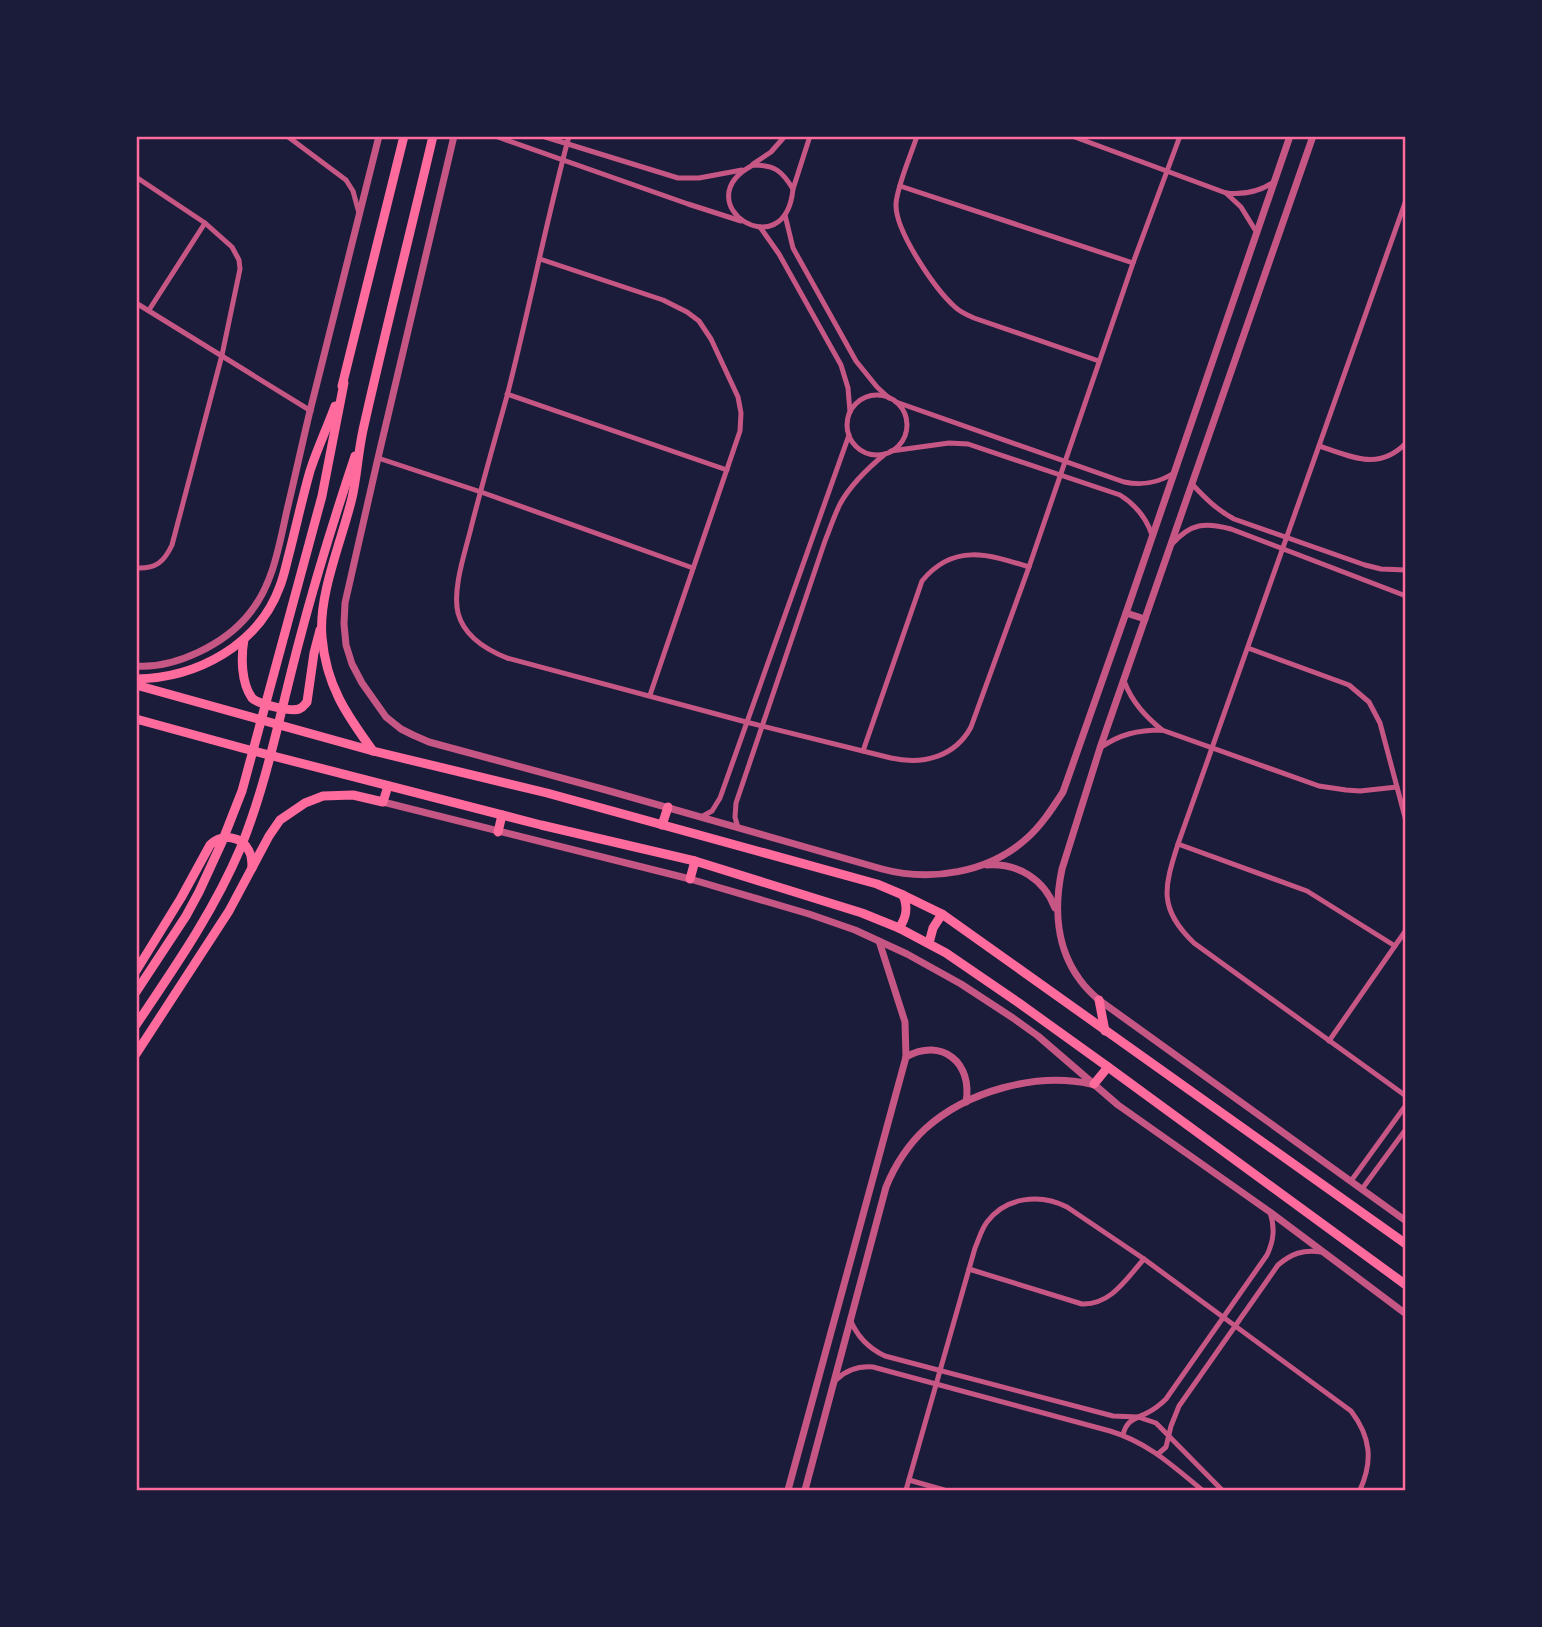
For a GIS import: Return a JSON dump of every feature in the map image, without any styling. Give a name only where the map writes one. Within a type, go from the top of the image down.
[{"type":"main road","points":[[136,992],[199,892],[242,791],[322,496],[344,383],[404,136]]},
{"type":"main road","points":[[136,1025],[202,926],[228,876],[260,796],[300,638],[362,433],[433,136]]},
{"type":"main road","points":[[136,679],[167,676],[201,667],[244,639],[269,609],[281,585],[311,470],[344,383]]},
{"type":"main road","points":[[362,433],[354,491],[321,616],[324,653],[334,688],[351,720],[373,751]]},
{"type":"main road","points":[[244,639],[242,667],[252,698],[260,704],[296,710],[307,702],[314,653],[322,627]]},
{"type":"main road","points":[[136,685],[373,751],[547,793],[877,884],[903,895],[942,914],[1405,1244]]},
{"type":"main road","points":[[136,719],[502,815],[695,861],[862,913],[899,928],[929,943],[1019,1003],[1405,1285]]},
{"type":"main road","points":[[136,1054],[217,931],[280,820],[304,803],[323,796],[353,795],[383,802],[388,786]]},
{"type":"main road","points":[[663,825],[668,807]]},
{"type":"main road","points":[[498,832],[502,815]]},
{"type":"main road","points":[[136,971],[215,840],[229,837],[243,843],[250,851],[253,870]]},
{"type":"main road","points":[[690,879],[695,861]]},
{"type":"main road","points":[[899,928],[906,914],[903,895]]},
{"type":"main road","points":[[929,943],[933,928],[942,914]]},
{"type":"main road","points":[[1099,1000],[1105,1031]]},
{"type":"main road","points":[[1094,1084],[1108,1067]]},
{"type":"street","points":[[286,136],[346,180],[353,191],[359,216]]},
{"type":"street","points":[[136,666],[182,659],[217,643],[249,615],[261,597],[275,564],[310,411],[379,136]]},
{"type":"street","points":[[454,136],[345,603],[346,645],[352,664],[386,717],[401,729],[429,742],[896,873],[932,875],[978,866],[1003,865],[1026,873],[1037,880],[1045,890],[1056,911],[1067,958],[1080,981],[1099,1000],[1405,1221]]},
{"type":"street","points":[[495,136],[760,228],[778,222],[789,208],[810,136]]},
{"type":"street","points":[[542,136],[678,178],[699,178],[742,170],[771,152],[785,136]]},
{"type":"street","points":[[569,136],[507,394],[463,561],[457,593],[458,616],[471,635],[487,649],[508,658],[746,722],[901,760],[919,761],[949,752],[964,740],[971,727],[1180,136]]},
{"type":"street","points":[[918,136],[900,186],[896,211],[904,233],[921,263],[944,295],[965,314],[983,322],[1099,361]]},
{"type":"street","points":[[1072,136],[1226,192],[1256,191],[1274,182]]},
{"type":"street","points":[[978,866],[1009,852],[1025,840],[1040,826],[1062,792],[1290,136]]},
{"type":"street","points":[[1056,911],[1062,869],[1100,748],[1313,136]]},
{"type":"street","points":[[752,165],[764,165],[779,171],[793,190]]},
{"type":"street","points":[[741,221],[735,215],[729,198],[733,181],[742,170]]},
{"type":"street","points":[[136,177],[205,223],[232,247],[239,260],[240,275],[172,545],[167,556],[160,562],[148,568],[136,568]]},
{"type":"street","points":[[900,186],[1133,263]]},
{"type":"street","points":[[1226,192],[1247,215],[1257,233]]},
{"type":"street","points":[[1405,200],[1178,845],[1166,890],[1171,912],[1181,930],[1194,943],[1405,1096]]},
{"type":"street","points":[[785,215],[793,248],[856,360],[889,398],[1134,484],[1155,482],[1174,473]]},
{"type":"street","points":[[149,310],[205,223]]},
{"type":"street","points":[[760,228],[779,254],[841,366],[848,388],[850,412],[847,428],[853,443],[859,449],[876,455],[910,447],[958,442],[1119,495],[1129,501],[1144,517],[1152,537]]},
{"type":"street","points":[[540,259],[663,300],[699,321],[734,386],[740,404],[740,432],[650,695]]},
{"type":"street","points":[[136,303],[310,411]]},
{"type":"street","points":[[507,394],[727,470]]},
{"type":"street","points":[[850,412],[857,403],[867,397],[878,395],[889,398]]},
{"type":"street","points":[[738,828],[734,817],[736,803],[839,506],[855,483],[897,446],[905,432],[905,416],[896,402]]},
{"type":"street","points":[[701,817],[712,811],[720,799],[849,435]]},
{"type":"street","points":[[1319,446],[1371,461],[1396,453],[1405,443]]},
{"type":"street","points":[[378,458],[692,568]]},
{"type":"street","points":[[1192,484],[1223,514],[1365,565],[1405,570]]},
{"type":"street","points":[[1170,546],[1191,528],[1214,525],[1231,529],[1405,596]]},
{"type":"street","points":[[863,751],[922,581],[928,573],[943,562],[971,554],[1001,558],[1029,567]]},
{"type":"street","points":[[1126,613],[1144,619]]},
{"type":"street","points":[[1248,648],[1349,685],[1369,702],[1380,723],[1405,821]]},
{"type":"street","points":[[1124,680],[1138,708],[1162,730],[1319,786],[1360,791],[1397,787]]},
{"type":"street","points":[[1100,748],[1129,733],[1162,730]]},
{"type":"street","points":[[383,802],[690,879],[809,914],[879,941],[988,1000],[1038,1036],[1118,1105],[1270,1212],[1405,1314]]},
{"type":"street","points":[[1178,845],[1307,891],[1395,946]]},
{"type":"street","points":[[1329,1041],[1405,930]]},
{"type":"street","points":[[788,1490],[906,1057],[905,1022],[879,941]]},
{"type":"street","points":[[906,1057],[914,1052],[931,1050],[940,1051],[956,1060],[968,1084],[966,1102]]},
{"type":"street","points":[[806,1490],[886,1186],[898,1162],[924,1130],[966,1102],[989,1093],[1036,1082],[1073,1080],[1094,1084]]},
{"type":"street","points":[[1351,1181],[1405,1105]]},
{"type":"street","points":[[1362,1189],[1405,1129]]},
{"type":"street","points":[[906,1490],[982,1231],[987,1222],[1006,1206],[1030,1198],[1043,1198],[1056,1201],[1144,1259],[1351,1411],[1364,1431],[1368,1455],[1368,1468],[1360,1490]]},
{"type":"street","points":[[1123,1435],[1129,1422],[1158,1407],[1166,1399],[1267,1255],[1274,1234],[1270,1212]]},
{"type":"street","points":[[1158,1454],[1167,1447],[1179,1406],[1278,1265],[1299,1252],[1323,1252]]},
{"type":"street","points":[[969,1269],[1082,1304],[1091,1304],[1107,1298],[1144,1259]]},
{"type":"street","points":[[850,1319],[860,1338],[885,1356],[1113,1416],[1138,1417],[1156,1423],[1222,1490]]},
{"type":"street","points":[[834,1382],[847,1371],[873,1367],[1123,1435],[1158,1454],[1202,1490]]},
{"type":"street","points":[[909,1480],[944,1490]]}]
